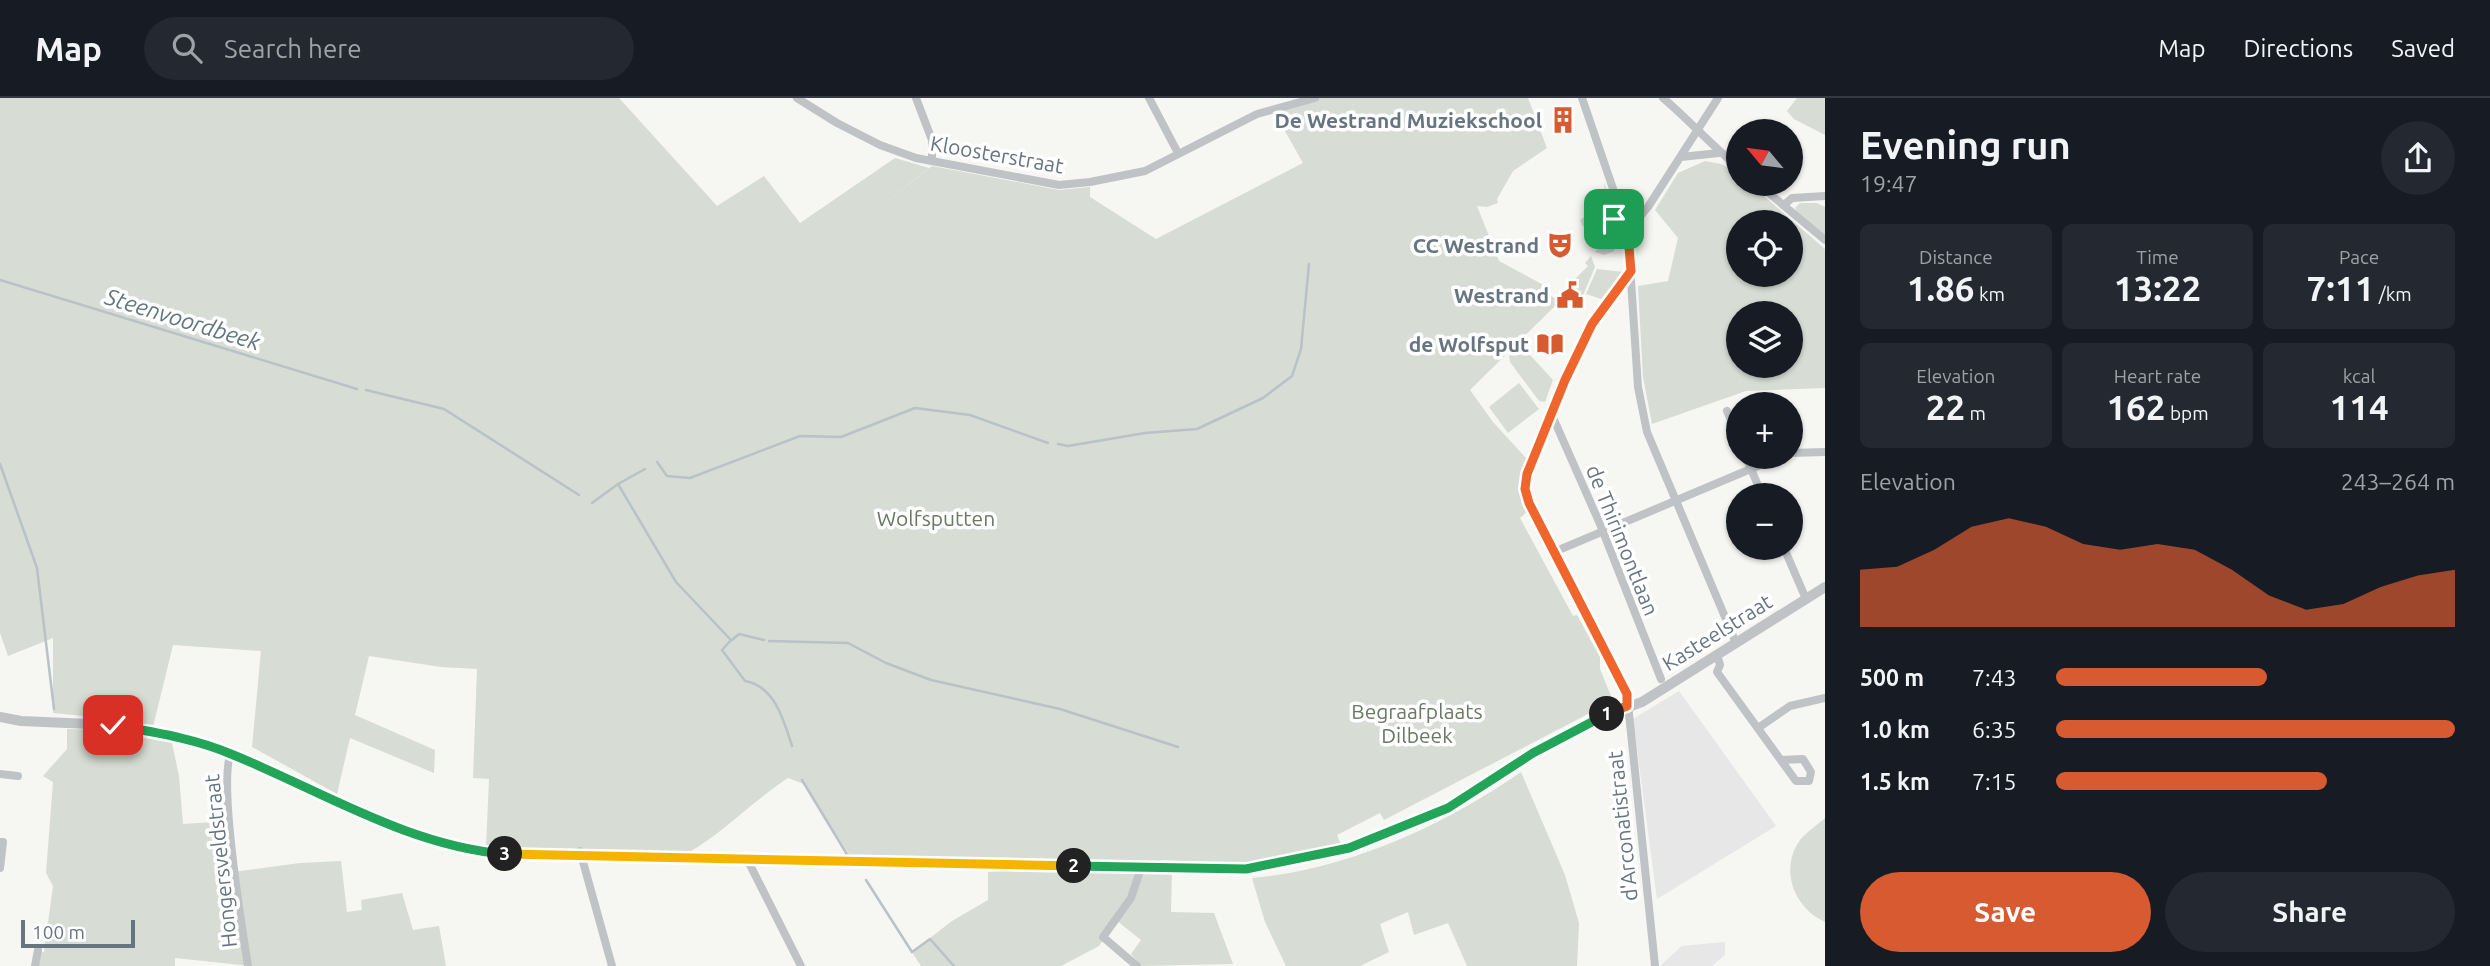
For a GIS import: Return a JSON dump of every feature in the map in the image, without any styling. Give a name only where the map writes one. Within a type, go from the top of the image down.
[{"type":"street","name":"Kloosterstraat","points":[[797,98],[836,123],[880,145],[932,161],[1059,185],[1144,171],[1256,114],[1315,98]]},
{"type":"street","points":[[916,98],[932,140],[932,161]]},
{"type":"street","points":[[1149,98],[1178,153]]},
{"type":"street","points":[[1582,98],[1621,212]]},
{"type":"street","points":[[1663,98],[1699,128],[1718,153],[1726,159]]},
{"type":"street","points":[[1637,220],[1630,212],[1621,212],[1615,217],[1613,225],[1618,233],[1628,235],[1636,230],[1637,220],[1718,98]]},
{"type":"street","points":[[1681,157],[1718,153]]},
{"type":"street","points":[[1773,196],[1825,240]]},
{"type":"street","points":[[1784,205],[1793,198],[1825,196]]},
{"type":"street","points":[[1628,235],[1638,387],[1647,432],[1736,643]]},
{"type":"street","name":"d'Arconatistraat","points":[[1631,271],[1592,324],[1551,413],[1529,468],[1525,489],[1529,503],[1627,694],[1655,966]]},
{"type":"street","name":"de Thirimontlaan","points":[[1551,413],[1661,680]]},
{"type":"street","points":[[1803,453],[1825,452]]},
{"type":"street","points":[[1554,552],[1751,469],[1757,483]]},
{"type":"street","points":[[1789,560],[1806,599]]},
{"type":"street","name":"Kasteelstraat","points":[[0,717],[21,721],[113,725],[231,753],[430,840],[476,852],[1141,868],[1260,868],[1349,848],[1448,808],[1533,753],[1627,706],[1642,702],[1825,587]]},
{"type":"street","points":[[1717,655],[1720,665],[1717,672]]},
{"type":"street","points":[[1701,665],[1706,671],[1717,672],[1781,760]]},
{"type":"street","points":[[1758,728],[1790,706],[1825,698]]},
{"type":"street","name":"Hongersveldstraat","points":[[231,753],[227,764],[228,796],[248,966]]},
{"type":"street","points":[[0,774],[18,776]]},
{"type":"street","points":[[0,842],[4,842],[0,868]]},
{"type":"street","points":[[581,853],[612,966]]},
{"type":"street","points":[[747,859],[801,966]]},
{"type":"street","points":[[1137,966],[1103,937],[1130,898],[1141,868]]},
{"type":"street","points":[[36,966],[38,950]]},
{"type":"shaded area","points":[[1679,691],[1776,826],[1657,899],[1633,719]]},
{"type":"shaded area","points":[[1725,942],[1725,955],[1712,966],[1660,966],[1682,946]]},
{"type":"green space","name":"Wolfsputten","points":[[0,98],[619,98],[717,206],[764,176],[800,223],[895,158],[929,168],[870,215],[932,166],[1059,190],[1090,187],[1090,197],[1156,239],[1303,163],[1272,108],[1316,98],[1528,98],[1547,148],[1513,171],[1497,199],[1498,203],[1487,207],[1477,206],[1499,261],[1549,288],[1549,294],[1559,302],[1470,390],[1493,422],[1527,459],[1520,488],[1528,511],[1520,518],[1573,616],[1577,615],[1600,657],[1600,669],[1613,701],[1384,820],[1380,813],[1337,835],[1341,845],[1259,865],[1161,860],[1160,863],[850,856],[804,784],[788,778],[688,853],[486,847],[489,779],[473,778],[477,669],[441,667],[369,656],[355,715],[435,750],[434,773],[350,738],[337,794],[252,747],[261,651],[173,645],[153,727],[114,719],[53,713],[53,638],[8,656],[0,633]]},
{"type":"green space","points":[[1797,98],[1825,98],[1825,135],[1803,124],[1803,119],[1794,119],[1787,111]]},
{"type":"green space","points":[[1705,161],[1721,164],[1726,167],[1726,196],[1764,196],[1780,210],[1726,210],[1726,287],[1803,287],[1803,230],[1825,249],[1825,388],[1726,392],[1726,398],[1652,424],[1643,377],[1638,286],[1668,281],[1678,238],[1655,210],[1678,173]]},
{"type":"green space","points":[[1604,182],[1612,211],[1590,218],[1583,227],[1580,220],[1604,203],[1601,197],[1605,194]]},
{"type":"green space","points":[[1800,203],[1817,203],[1825,207],[1825,236],[1803,217],[1803,210],[1795,208]]},
{"type":"green space","points":[[1608,221],[1609,232],[1620,241],[1613,252],[1604,255],[1595,252],[1598,249],[1593,245],[1590,247],[1587,234],[1595,223]]},
{"type":"green space","points":[[1591,256],[1595,267],[1581,300],[1571,283],[1588,266],[1585,263]]},
{"type":"green space","points":[[1597,269],[1623,272],[1601,299],[1586,294]]},
{"type":"green space","points":[[1530,355],[1553,380],[1545,402],[1539,401],[1510,362],[1509,356]]},
{"type":"green space","points":[[1519,383],[1539,409],[1508,433],[1489,407]]},
{"type":"green space","points":[[67,729],[103,730],[172,743],[179,776],[183,824],[228,821],[233,872],[300,863],[341,861],[347,912],[362,910],[361,900],[402,893],[413,930],[439,926],[446,966],[251,966],[175,958],[175,966],[38,966],[41,952],[44,952],[53,886],[46,873],[53,782],[43,776],[67,749]]},
{"type":"green space","points":[[1521,772],[1565,875],[1579,923],[1577,966],[1467,966],[1448,923],[1414,935],[1408,912],[1380,924],[1389,952],[1360,966],[1286,966],[1265,922],[1252,878],[1323,866],[1394,842],[1460,810]]},
{"type":"green space","points":[[1825,818],[1825,922],[1814,916],[1798,898],[1793,887],[1791,863],[1800,840]]},
{"type":"green space","points":[[988,872],[1172,872],[1171,912],[1214,913],[1233,964],[1141,966],[1131,954],[1141,940],[1116,920],[1099,946],[1061,966],[921,966],[912,952],[952,921],[988,900]]},
{"type":"waterway","points":[[1058,444],[1068,446],[1145,433],[1197,429],[1263,398],[1292,376],[1301,349],[1309,264]]},
{"type":"waterway","name":"Steenvoordbeek","points":[[0,280],[357,389]]},
{"type":"waterway","name":"Steenvoordbeek","points":[[366,390],[444,409],[579,495]]},
{"type":"waterway","points":[[657,462],[667,476],[690,478],[800,436],[841,437],[915,408],[970,415],[1048,443]]},
{"type":"waterway","points":[[0,464],[37,568],[54,709]]},
{"type":"waterway","points":[[618,484],[645,469]]},
{"type":"waterway","name":"Steenvoordbeek","points":[[592,503],[618,484],[676,582],[731,640],[722,650],[745,681],[764,690],[777,706],[792,746]]},
{"type":"waterway","points":[[732,640],[739,634],[764,640]]},
{"type":"waterway","points":[[769,641],[848,643],[886,663],[931,680],[1060,709],[1178,747]]},
{"type":"waterway","name":"Steenvoordbeek","points":[[802,780],[848,856]]},
{"type":"waterway","name":"Steenvoordbeek","points":[[866,880],[912,952],[930,939],[954,966]]},
{"type":"place","name":"De Westrand Muziekschool","points":[[1563,120]]},
{"type":"place","name":"CC Westrand","points":[[1560,245]]},
{"type":"place","name":"Westrand","points":[[1570,295]]},
{"type":"place","name":"de Wolfsput","points":[[1550,344]]},
{"type":"route","points":[[113,725],[211,746],[430,840],[476,852],[1232,870],[1272,866],[1349,848],[1466,799],[1533,753],[1627,706],[1627,694],[1529,503],[1525,489],[1527,474],[1544,429],[1583,340],[1602,307],[1631,271],[1628,235],[1616,230],[1614,219]]},
{"type":"park label","name":"Begraafplaats Dilbeek","points":[[1417,723]]}]
